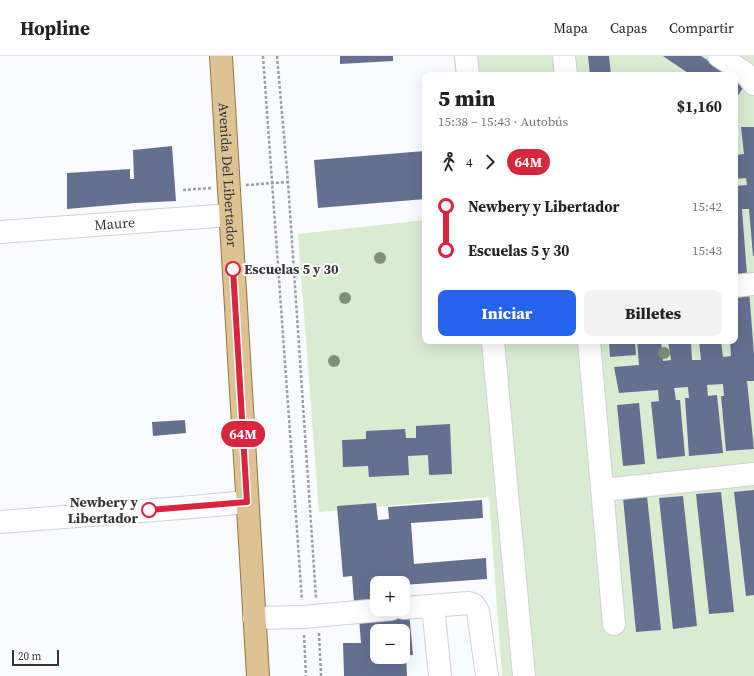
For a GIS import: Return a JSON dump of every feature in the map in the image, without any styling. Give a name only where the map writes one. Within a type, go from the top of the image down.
[{"type":"main road","name":"Avenida Del Libertador","points":[[221,56],[258,676]]},
{"type":"street","points":[[466,56],[468,72]]},
{"type":"street","points":[[564,56],[566,72]]},
{"type":"street","points":[[719,56],[745,73],[754,84]]},
{"type":"street","name":"Maure","points":[[0,232],[230,215]]},
{"type":"street","points":[[738,286],[754,284]]},
{"type":"street","points":[[493,344],[524,676]]},
{"type":"street","points":[[589,344],[614,624]]},
{"type":"street","points":[[602,490],[754,474]]},
{"type":"street","points":[[0,522],[193,508],[247,502]]},
{"type":"street","points":[[410,608],[469,603],[474,605],[478,611],[486,676]]},
{"type":"street","points":[[434,606],[440,676]]},
{"type":"street","points":[[254,618],[310,616],[370,611]]},
{"type":"path","points":[[263,56],[310,616],[321,676]]},
{"type":"path","points":[[277,56],[288,182],[310,616],[306,676]]},
{"type":"green space","points":[[454,56],[754,56],[754,676],[502,676],[489,497],[319,512],[298,234],[422,220],[422,344],[738,344],[738,72],[456,72]]},
{"type":"building","points":[[340,56],[393,56],[393,61],[340,64]]},
{"type":"building","points":[[588,56],[609,56],[611,72],[590,72]]},
{"type":"building","points":[[663,56],[701,56],[725,72],[687,72]]},
{"type":"building","points":[[738,81],[745,85],[738,96]]},
{"type":"building","points":[[741,127],[754,127],[754,256],[749,209],[742,209],[747,275],[738,275],[738,186],[747,185],[746,178],[738,179],[738,155],[744,154]]},
{"type":"building","points":[[172,146],[176,201],[67,209],[67,173],[130,169],[130,179],[134,179],[133,150]]},
{"type":"building","points":[[422,151],[422,199],[318,208],[314,160]]},
{"type":"building","points":[[738,290],[749,290],[754,354],[754,381],[747,381],[754,449],[726,451],[721,396],[724,396],[723,384],[707,385],[708,396],[717,395],[723,453],[689,456],[685,398],[689,398],[688,387],[674,388],[676,400],[680,400],[685,456],[657,459],[651,402],[659,401],[658,390],[619,393],[614,367],[639,365],[637,344],[661,344],[663,361],[671,360],[668,344],[691,344],[692,360],[701,360],[699,344],[721,344],[723,357],[731,356],[730,344],[738,344]]},
{"type":"building","points":[[609,344],[635,344],[636,355],[610,357]]},
{"type":"building","points":[[639,403],[645,464],[623,466],[617,405]]},
{"type":"building","points":[[185,420],[186,433],[153,436],[152,422]]},
{"type":"building","points":[[450,424],[452,474],[429,475],[428,455],[408,456],[409,475],[369,477],[368,466],[343,467],[342,440],[366,439],[366,431],[405,429],[406,438],[416,438],[416,426]]},
{"type":"building","points":[[754,490],[754,595],[746,596],[734,492]]},
{"type":"building","points":[[721,492],[734,612],[709,614],[696,494]]},
{"type":"building","points":[[647,496],[661,630],[636,632],[623,498]]},
{"type":"building","points":[[683,496],[697,626],[673,629],[659,498]]},
{"type":"building","points":[[482,500],[483,518],[411,523],[414,564],[486,558],[487,579],[410,584],[410,576],[370,576],[370,601],[354,602],[352,576],[343,577],[337,506],[376,503],[378,520],[389,519],[388,507]]},
{"type":"building","points":[[376,616],[409,616],[413,655],[410,655],[410,624],[370,624],[370,664],[406,664],[407,676],[344,676],[343,643],[361,643],[359,618]]},
{"type":"bus line","name":"64M","points":[[149,510],[193,508],[247,502],[233,269]]},
{"type":"place","name":"Escuelas 5 y 30","points":[[233,269]]},
{"type":"place","name":"Newbery y Libertador","points":[[149,510]]}]
